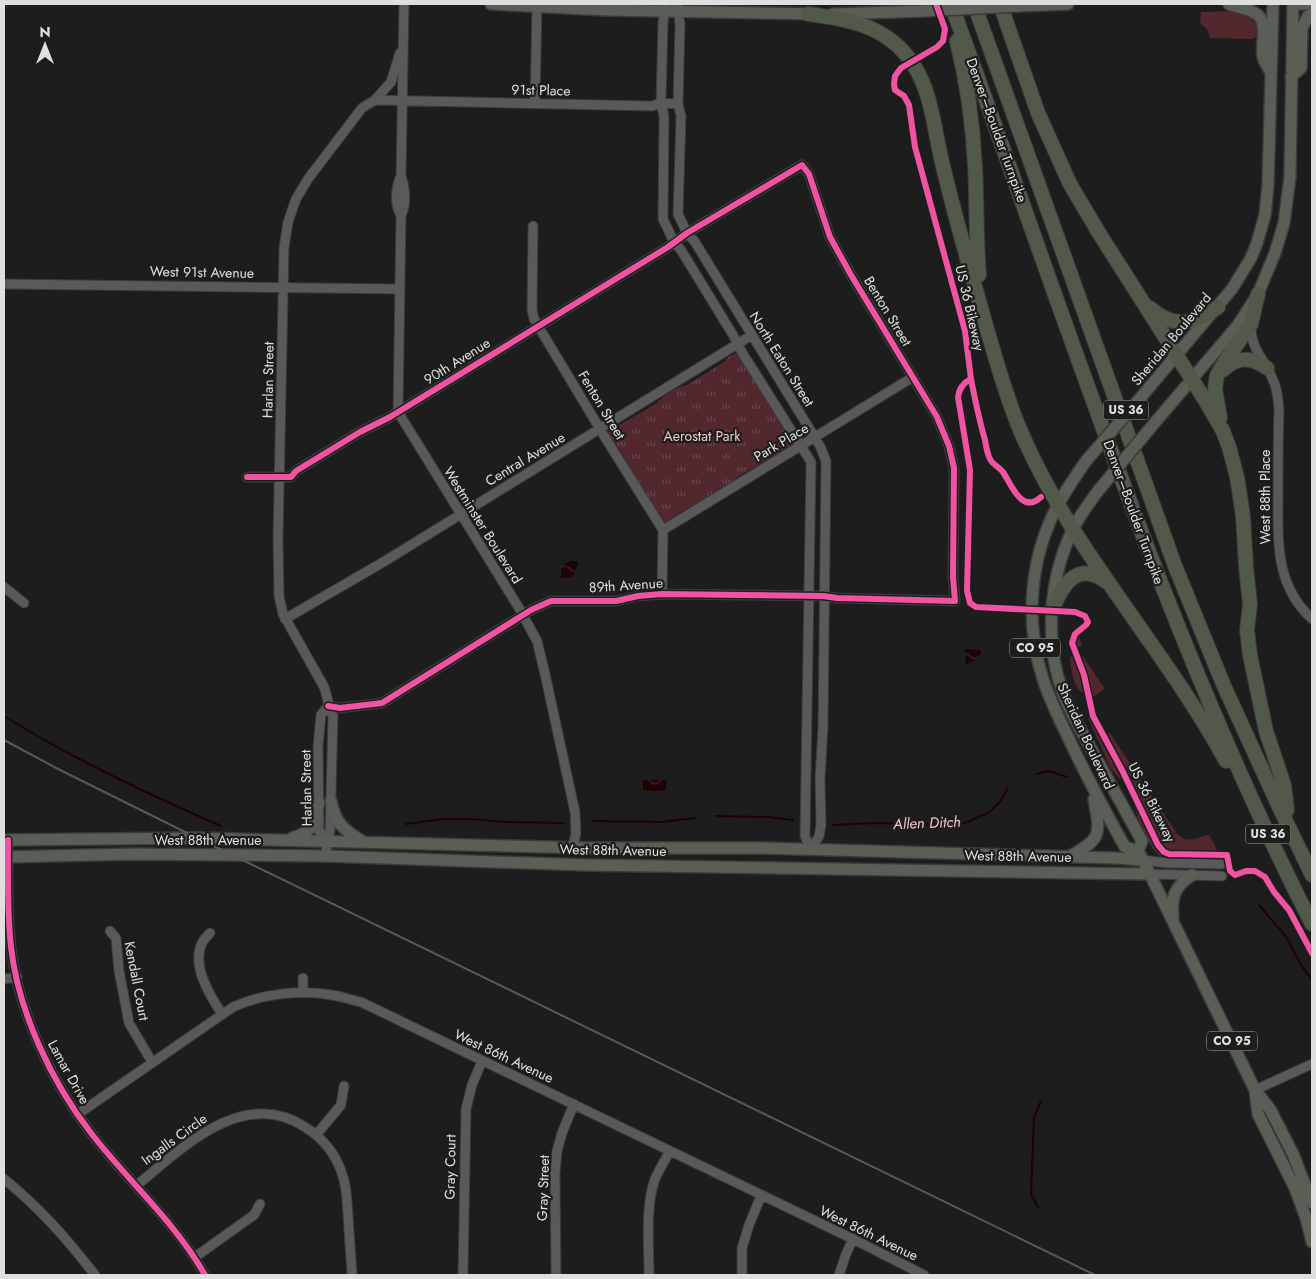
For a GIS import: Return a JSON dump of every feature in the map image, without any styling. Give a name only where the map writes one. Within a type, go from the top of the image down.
[{"type":"highway","points":[[947,4],[958,45],[970,105],[976,168],[978,271],[990,341]]},
{"type":"highway","name":"Denver–Boulder Turnpike","points":[[951,4],[1149,553],[1247,789],[1312,924]]},
{"type":"highway","points":[[960,4],[1159,560],[1198,658],[1242,758],[1312,905]]},
{"type":"highway","points":[[974,4],[1178,573],[1240,720],[1312,875]]},
{"type":"highway","name":"Denver–Boulder Turnpike","points":[[982,4],[1170,530],[1219,654],[1287,810],[1312,862]]},
{"type":"highway","points":[[1000,4],[1038,113],[1059,161],[1090,217],[1146,304],[1223,431]]},
{"type":"highway","points":[[808,14],[845,20],[874,29],[901,49],[920,76],[928,98],[942,162],[990,341],[1018,426],[1048,487],[1073,530],[1172,672],[1234,774],[1247,789]]},
{"type":"highway","points":[[1258,294],[1251,324],[1217,375],[1215,389],[1223,431],[1237,477],[1244,516],[1250,604],[1248,630],[1250,655],[1266,731],[1284,786],[1287,810]]},
{"type":"highway","points":[[1146,304],[1164,318],[1180,322],[1197,320],[1218,307]]},
{"type":"highway","points":[[1217,375],[1229,364],[1242,359],[1255,361],[1267,368]]},
{"type":"highway","points":[[1053,608],[1064,585],[1075,575],[1095,575],[1103,579],[1114,589]]},
{"type":"main road","points":[[490,4],[671,7],[808,14],[855,14],[1068,4]]},
{"type":"main road","points":[[1229,4],[1258,14],[1264,33],[1263,58],[1270,72]]},
{"type":"main road","name":"Sheridan Boulevard","points":[[1273,4],[1268,185],[1265,215],[1250,258],[1232,289],[1218,307],[1086,461],[1058,503],[1046,531],[1036,568],[1032,599],[1034,636],[1038,661],[1048,693],[1092,789],[1124,847],[1140,856],[1255,1090],[1270,1109],[1293,1154],[1312,1203]]},
{"type":"main road","points":[[1293,4],[1312,4]]},
{"type":"main road","name":"Sheridan Boulevard","points":[[1140,856],[1142,841],[1063,694],[1054,655],[1053,608],[1060,564],[1073,530],[1087,505],[1238,325],[1258,294],[1276,253],[1287,208],[1291,160],[1293,4]]},
{"type":"main road","points":[[1291,77],[1301,68],[1302,28],[1308,16],[1312,14]]},
{"type":"main road","points":[[1069,857],[1092,844],[1098,833],[1092,789]]},
{"type":"main road","points":[[331,801],[334,815],[343,829],[363,842]]},
{"type":"main road","points":[[287,839],[303,834],[313,826],[319,803]]},
{"type":"main road","name":"West 88th Avenue","points":[[6,840],[287,839],[1117,858],[1140,856]]},
{"type":"main road","name":"West 88th Avenue","points":[[6,856],[135,854],[326,856],[584,865],[1149,874]]},
{"type":"main road","points":[[1173,924],[1173,896],[1182,882],[1192,875]]},
{"type":"main road","name":"Sheridan Boulevard","points":[[1255,1090],[1258,1114],[1295,1188],[1312,1242]]},
{"type":"street","points":[[398,412],[401,215],[397,210],[397,184],[401,176],[404,4]]},
{"type":"street","points":[[535,104],[537,6]]},
{"type":"street","name":"North Eaton Street","points":[[671,7],[664,22],[661,103],[664,116],[662,213],[665,224],[674,242],[681,250],[810,460],[805,836],[811,850]]},
{"type":"street","name":"North Eaton Street","points":[[671,7],[680,24],[678,214],[687,233],[695,242],[824,453],[827,466],[820,779],[822,824],[819,836],[811,850]]},
{"type":"street","name":"Harlan Street","points":[[326,856],[327,840],[330,831],[333,716],[328,706],[327,693],[286,619],[279,596],[279,478],[284,248],[288,222],[296,199],[319,162],[362,108],[375,100],[391,82],[403,41]]},
{"type":"street","points":[[375,100],[402,101]]},
{"type":"street","name":"91st Place","points":[[402,101],[653,106],[661,103],[678,104]]},
{"type":"street","name":"Benton Street","points":[[687,233],[802,165],[809,174],[830,236],[851,275],[944,431],[950,446],[954,468],[953,577],[955,601]]},
{"type":"street","name":"Fenton Street","points":[[533,226],[532,310],[538,326],[663,530]]},
{"type":"street","name":"90th Avenue","points":[[246,477],[291,477],[296,471],[360,432],[398,412],[687,233]]},
{"type":"street","name":"West 91st Avenue","points":[[4,284],[283,286],[400,289]]},
{"type":"street","name":"West 88th Place","points":[[1251,324],[1253,344],[1275,384],[1278,399],[1277,536],[1280,558],[1289,589],[1299,605],[1312,619]]},
{"type":"street","name":"Central Avenue","points":[[286,619],[460,515],[752,335]]},
{"type":"street","name":"Park Place","points":[[663,530],[913,377]]},
{"type":"street","name":"Westminster Boulevard","points":[[398,412],[537,641],[559,734],[574,812],[576,833],[573,847]]},
{"type":"street","points":[[662,594],[663,530]]},
{"type":"street","points":[[4,586],[24,603]]},
{"type":"street","name":"89th Avenue","points":[[328,706],[340,708],[382,703],[523,616],[551,601],[616,601],[638,596],[662,594],[823,596],[955,601]]},
{"type":"street","name":"Harlan Street","points":[[327,840],[319,831],[319,732],[321,715],[328,706]]},
{"type":"street","points":[[319,732],[327,746],[327,770],[331,788]]},
{"type":"street","name":"Lamar Drive","points":[[6,840],[11,946],[24,1004],[41,1051],[62,1090],[90,1132],[158,1210],[194,1257],[204,1275]]},
{"type":"street","name":"West 88th Avenue","points":[[1140,856],[1166,863],[1222,864]]},
{"type":"street","name":"West 88th Avenue","points":[[1149,874],[1222,876]]},
{"type":"street","name":"Kendall Court","points":[[110,931],[116,938],[118,971],[129,1023],[152,1062]]},
{"type":"street","points":[[210,933],[202,943],[200,956],[201,972],[206,990],[222,1014]]},
{"type":"street","points":[[4,979],[17,976]]},
{"type":"street","points":[[303,978],[303,994]]},
{"type":"street","name":"West 86th Avenue","points":[[78,1114],[222,1014],[251,999],[274,995],[330,994],[361,1002],[924,1275]]},
{"type":"street","name":"Gray Court","points":[[463,1275],[466,1109],[472,1085],[482,1061]]},
{"type":"street","points":[[1255,1090],[1312,1064]]},
{"type":"street","points":[[316,1134],[341,1105],[344,1086]]},
{"type":"street","name":"Gray Street","points":[[556,1275],[555,1175],[557,1151],[574,1104]]},
{"type":"street","name":"Ingalls Circle","points":[[136,1186],[168,1159],[214,1126],[234,1118],[258,1114],[277,1115],[302,1125],[316,1134],[334,1154],[339,1164],[345,1183],[352,1275]]},
{"type":"street","points":[[649,1275],[652,1190],[655,1179],[670,1151]]},
{"type":"street","points":[[4,1179],[58,1229],[95,1275]]},
{"type":"street","points":[[742,1275],[742,1248],[761,1196]]},
{"type":"street","points":[[194,1257],[254,1215],[260,1204]]},
{"type":"street","points":[[839,1275],[846,1254],[854,1240]]},
{"type":"green space","points":[[1201,12],[1229,12],[1246,15],[1256,26],[1258,36],[1252,39],[1210,38],[1207,29],[1200,23]]},
{"type":"green space","name":"Aerostat Park","points":[[736,353],[739,353],[793,442],[793,445],[736,478],[727,486],[678,514],[668,522],[663,522],[610,437],[609,431],[657,403],[671,391],[687,385]]},
{"type":"green space","points":[[1080,631],[1079,638],[1082,645],[1077,648],[1105,689],[1092,697],[1074,642],[1075,635]]},
{"type":"green space","points":[[1075,656],[1086,694],[1075,684],[1070,657]]},
{"type":"green space","points":[[1091,717],[1123,778],[1120,779],[1111,769],[1088,718]]},
{"type":"green space","points":[[1109,732],[1136,772],[1129,777],[1109,739]]},
{"type":"green space","points":[[1138,776],[1176,832],[1160,842],[1131,781]]},
{"type":"green space","points":[[1134,798],[1143,823],[1163,858],[1148,840],[1132,799]]},
{"type":"green space","points":[[1176,833],[1185,839],[1209,835],[1217,851],[1211,853],[1176,852],[1164,848],[1160,844]]},
{"type":"green space","points":[[1164,855],[1211,857],[1213,858],[1166,859]]},
{"type":"water","points":[[570,561],[579,561],[573,576],[561,580],[561,567]]},
{"type":"water","points":[[965,649],[980,650],[983,656],[966,665]]},
{"type":"water","points":[[643,780],[666,780],[666,791],[643,791]]},
{"type":"waterway","points":[[4,716],[56,747],[110,775],[221,826]]},
{"type":"waterway","name":"Allen Ditch","points":[[1036,774],[1049,771],[1067,777]]},
{"type":"waterway","name":"Allen Ditch","points":[[833,825],[873,823],[962,824],[988,813],[1000,802],[1008,788]]},
{"type":"waterway","points":[[716,816],[769,817],[793,820]]},
{"type":"waterway","points":[[592,821],[661,822],[695,818]]},
{"type":"waterway","points":[[406,824],[442,819],[564,823]]},
{"type":"waterway","name":"Allen Ditch","points":[[1259,905],[1287,938],[1301,965],[1312,980]]},
{"type":"waterway","points":[[1038,1207],[1031,1194],[1034,1117],[1041,1101]]},
{"type":"railway","points":[[4,740],[181,830],[1095,1275]]},
{"type":"cycle path","name":"US 36 Bikeway","points":[[936,4],[945,29],[943,41],[937,47],[901,68],[895,76],[894,84],[895,90],[904,96],[909,105],[915,147],[965,331],[971,379],[962,386],[958,397],[970,470],[967,591],[970,603],[976,607],[1075,612],[1085,616],[1088,622],[1075,634],[1072,643],[1084,675],[1093,716],[1122,770],[1158,845],[1164,852],[1169,854],[1227,855],[1230,871],[1235,875],[1246,871],[1255,871],[1265,877],[1274,892],[1289,910],[1312,953]]},
{"type":"cycle path","points":[[247,477],[291,477],[296,471],[360,432],[390,417],[668,247],[687,233],[802,165],[809,174],[830,237],[937,417],[949,446],[954,468],[953,577],[955,601],[823,596],[662,594],[638,596],[616,601],[551,601],[531,610],[382,703],[340,708],[328,706]]},
{"type":"cycle path","points":[[971,379],[977,410],[991,461],[1003,472],[1018,496],[1023,500],[1034,502],[1041,497]]},
{"type":"cycle path","points":[[8,840],[8,907],[11,947],[21,996],[39,1045],[63,1092],[91,1133],[166,1219],[205,1275]]}]
